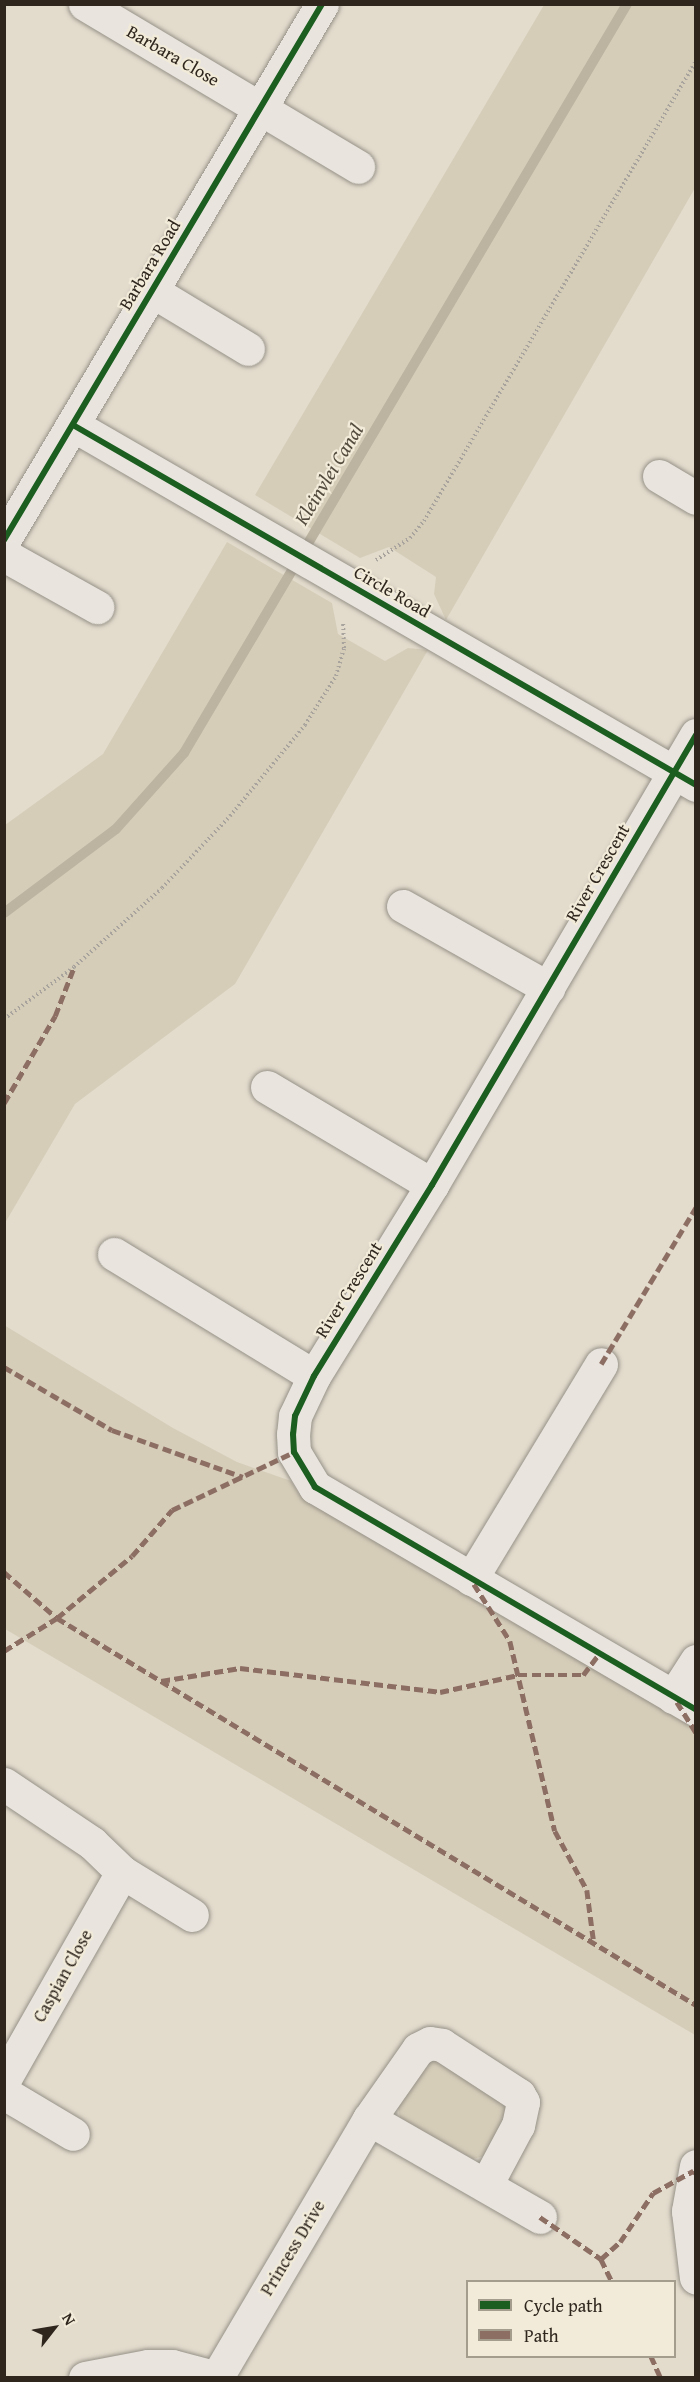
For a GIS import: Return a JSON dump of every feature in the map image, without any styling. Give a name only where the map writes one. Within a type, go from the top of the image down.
[{"type":"street","name":"Barbara Close","points":[[85,4],[260,108]]},
{"type":"street","name":"Barbara Road","points":[[4,540],[322,4]]},
{"type":"street","points":[[260,108],[358,167]]},
{"type":"street","name":"Barbara Road","points":[[152,291],[248,349]]},
{"type":"street","name":"Circle Road","points":[[73,424],[685,779]]},
{"type":"street","points":[[659,476],[696,498]]},
{"type":"street","points":[[4,555],[97,607]]},
{"type":"street","name":"River Crescent","points":[[696,735],[685,779],[548,988],[432,1185],[314,1376],[296,1416],[293,1434],[294,1452],[306,1477],[315,1487],[684,1704],[696,1661]]},
{"type":"street","points":[[403,906],[548,988]]},
{"type":"street","points":[[267,1087],[432,1185]]},
{"type":"street","points":[[114,1254],[314,1376]]},
{"type":"street","points":[[471,1579],[601,1364]]},
{"type":"street","points":[[4,1784],[92,1843],[123,1872],[192,1915]]},
{"type":"street","name":"Caspian Close","points":[[4,2080],[123,1872]]},
{"type":"street","name":"Princess Drive","points":[[85,2378],[148,2366],[172,2366],[217,2377],[369,2119],[409,2058],[430,2043],[442,2045],[510,2085],[523,2102],[518,2125],[488,2183]]},
{"type":"street","points":[[4,2093],[73,2134]]},
{"type":"street","points":[[369,2119],[488,2183],[540,2217]]},
{"type":"street","points":[[696,2166],[688,2211],[696,2278]]},
{"type":"path","points":[[4,1019],[74,967],[162,888],[230,816],[305,724],[341,662],[345,634],[339,607],[351,586],[364,565],[394,550],[424,521],[696,62]]},
{"type":"shaded area","points":[[544,5],[695,5],[695,188],[446,620],[434,594],[436,577],[389,547],[360,558],[255,495]]},
{"type":"shaded area","points":[[227,542],[332,603],[338,634],[385,661],[408,648],[428,650],[235,984],[75,1104],[5,1223],[5,825],[103,754]]},
{"type":"shaded area","points":[[4,1325],[173,1428],[237,1462],[291,1481],[299,1494],[695,1727],[695,2035],[5,1629]]},
{"type":"shaded area","points":[[437,2059],[502,2097],[512,2121],[492,2154],[473,2159],[400,2118],[396,2097],[419,2062]]},
{"type":"waterway","name":"Kleinvlei Canal","points":[[4,913],[116,829],[184,753],[627,4]]},
{"type":"marked path","points":[[4,1103],[55,1016],[74,967]]},
{"type":"marked path","points":[[601,1364],[696,1207]]},
{"type":"marked path","points":[[4,1367],[112,1430],[243,1477]]},
{"type":"marked path","points":[[4,1651],[57,1618],[132,1556],[172,1510],[294,1452]]},
{"type":"marked path","points":[[4,1572],[57,1618],[696,2005]]},
{"type":"marked path","points":[[474,1584],[510,1641],[555,1831],[587,1890],[594,1943]]},
{"type":"marked path","points":[[161,1681],[240,1668],[440,1692],[518,1675],[583,1675],[599,1654]]},
{"type":"marked path","points":[[677,1702],[696,1732]]},
{"type":"marked path","points":[[601,2259],[620,2242],[653,2193],[693,2171],[696,2173]]},
{"type":"marked path","points":[[540,2217],[601,2259],[611,2280]]},
{"type":"marked path","points":[[652,2358],[661,2378]]},
{"type":"cycle path","points":[[4,540],[322,4]]},
{"type":"cycle path","points":[[73,425],[696,785]]},
{"type":"cycle path","points":[[696,735],[432,1185],[314,1376],[295,1416],[293,1434],[294,1452],[315,1487],[696,1710]]}]
